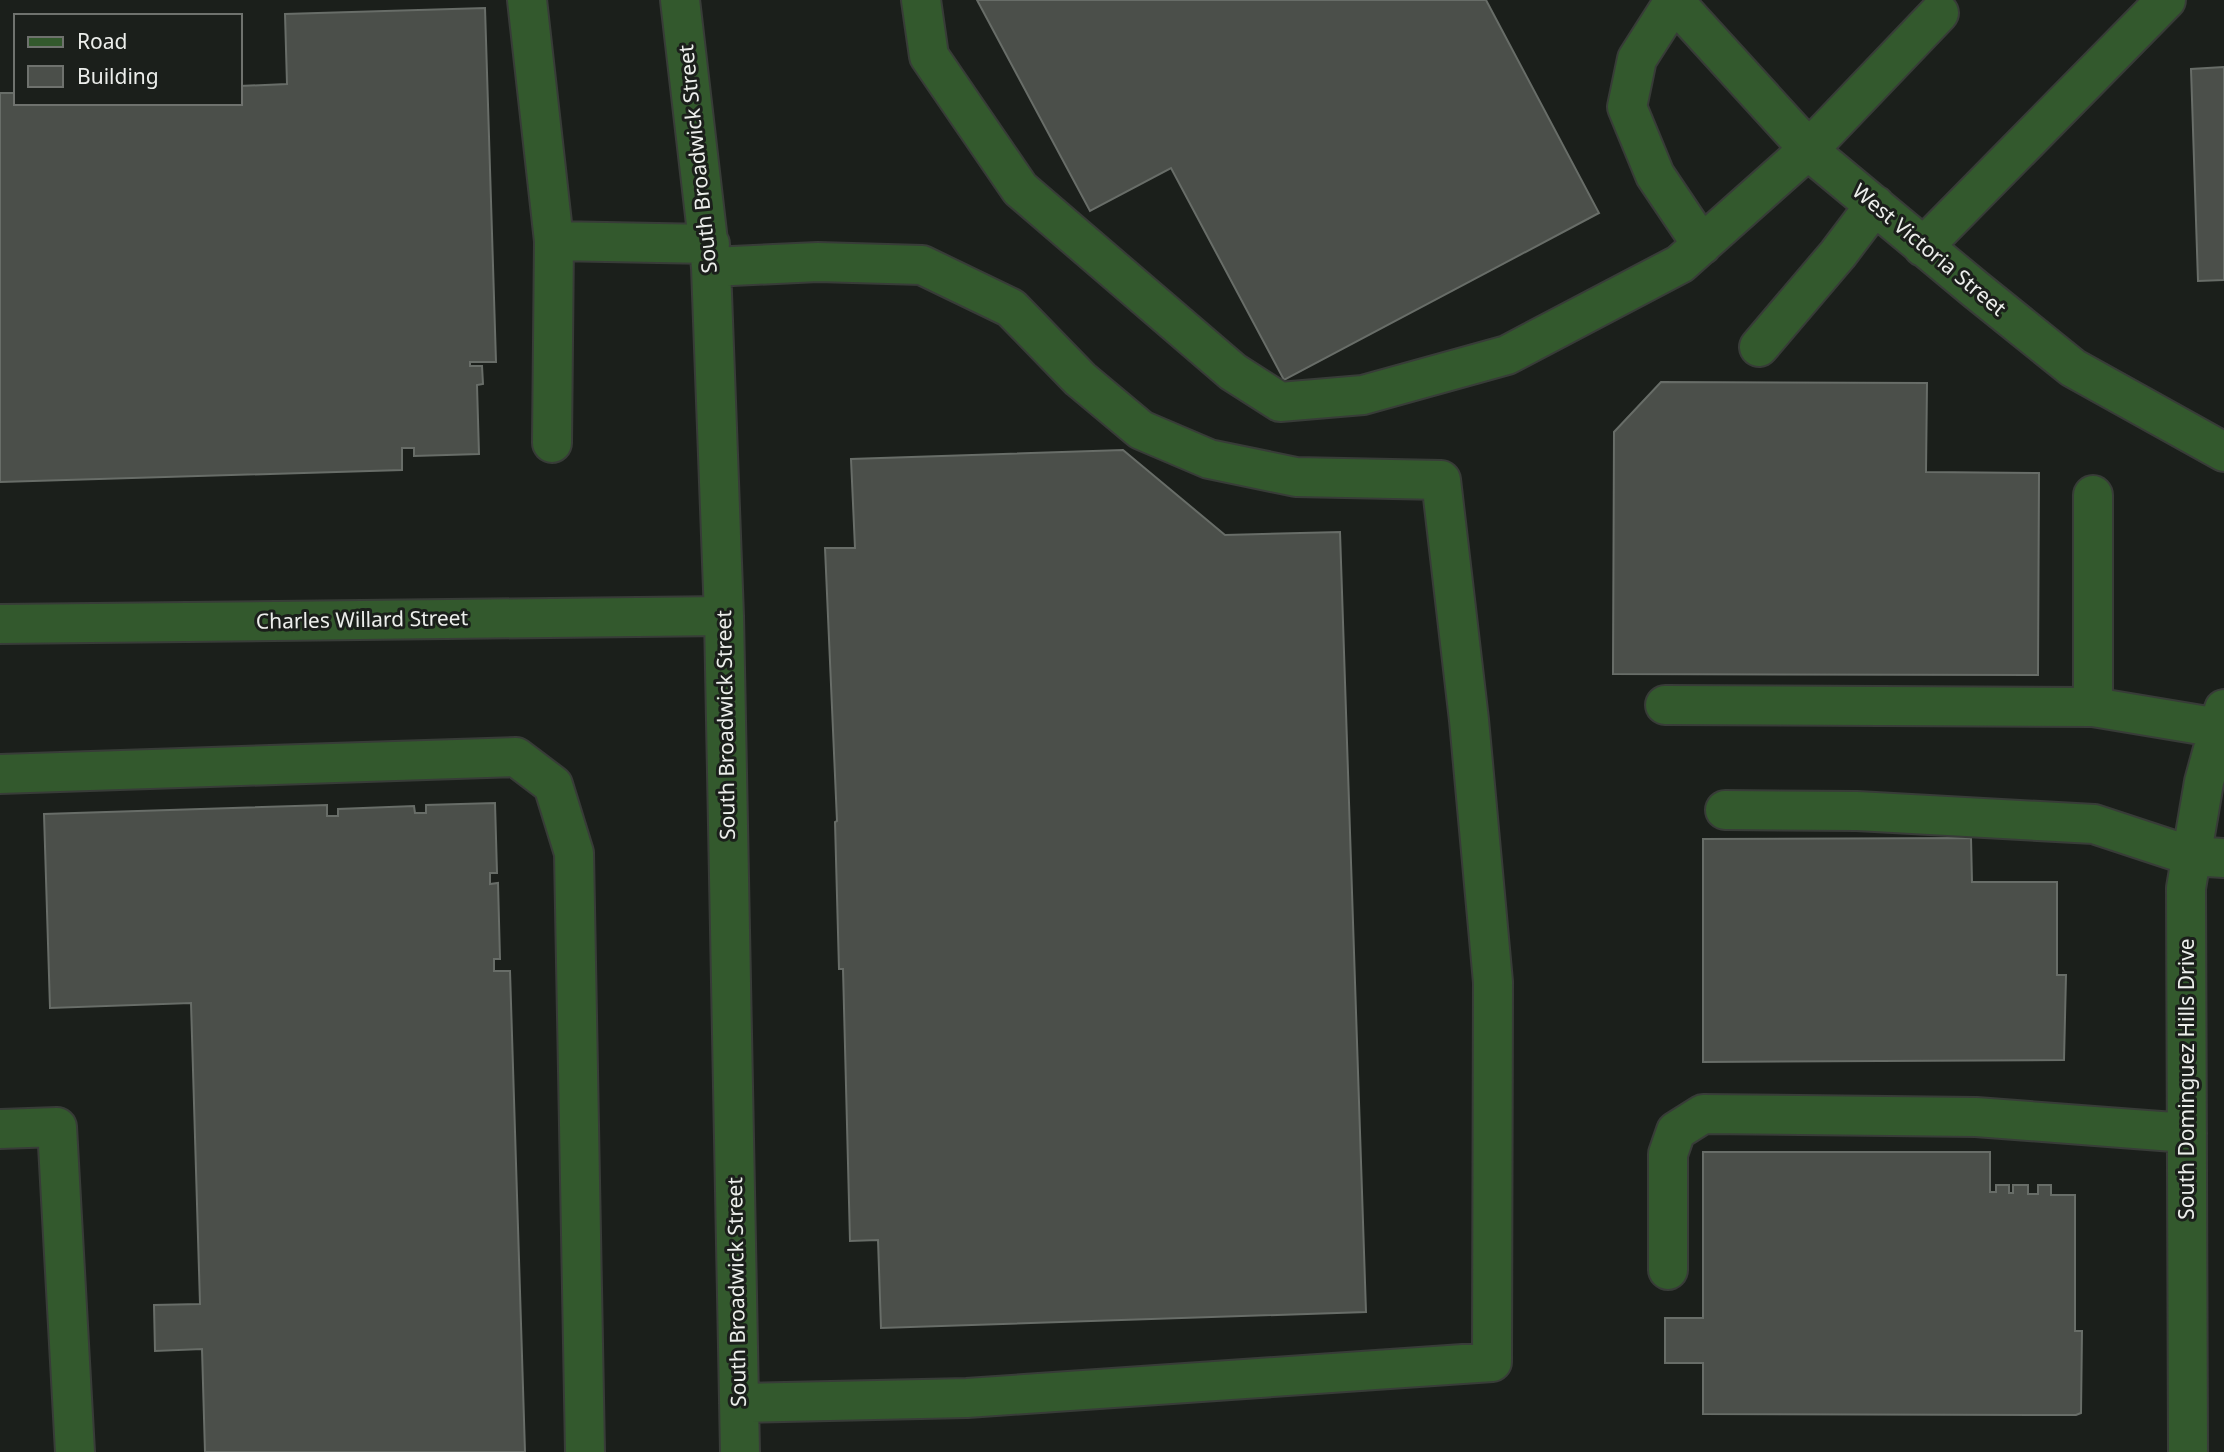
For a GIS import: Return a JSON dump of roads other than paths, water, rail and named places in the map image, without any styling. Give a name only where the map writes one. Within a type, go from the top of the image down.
[{"type":"street","points":[[527,0],[554,241],[552,443]]},
{"type":"street","name":"South Broadwick Street","points":[[680,0],[710,256],[724,616],[740,1452]]},
{"type":"street","points":[[921,0],[929,56],[1020,189],[1233,372],[1280,402],[1363,395],[1507,355],[1681,264],[1809,149],[1938,13]]},
{"type":"street","points":[[1674,0],[1637,59],[1627,107],[1655,175],[1702,245]]},
{"type":"street","name":"West Victoria Street","points":[[1674,0],[1809,149],[1923,247],[2073,368],[2224,452]]},
{"type":"street","points":[[1923,247],[2166,0]]},
{"type":"street","points":[[1759,347],[1838,254],[1875,205]]},
{"type":"street","points":[[554,241],[710,256],[922,265],[1011,307],[1080,379],[1141,430],[1209,459],[1296,477],[1441,480],[1469,720],[1493,982],[1492,1362],[967,1398],[739,1403]]},
{"type":"street","points":[[2093,495],[2093,707]]},
{"type":"street","name":"Charles Willard Street","points":[[0,624],[724,616]]},
{"type":"street","points":[[1665,705],[2093,707],[2221,719]]},
{"type":"street","name":"South Dominguez Hills Drive","points":[[2188,1452],[2186,888],[2208,857],[2204,782],[2221,719]]},
{"type":"street","points":[[0,774],[516,757],[553,785],[574,853],[585,1452]]},
{"type":"street","points":[[1725,810],[1857,811],[2031,818],[2094,824],[2208,857]]},
{"type":"street","points":[[1668,1270],[1668,1154],[1676,1131],[1703,1114],[1976,1117],[2187,1133]]},
{"type":"street","points":[[0,1129],[57,1127],[75,1452]]}]
